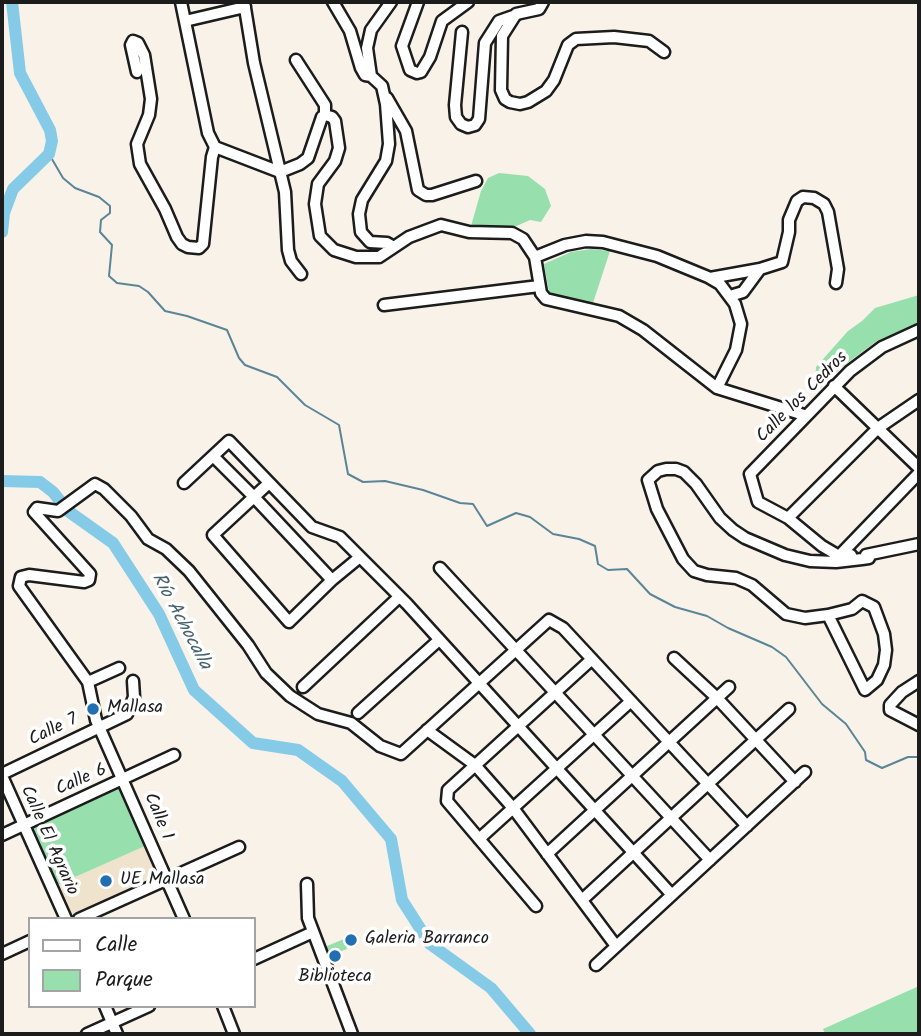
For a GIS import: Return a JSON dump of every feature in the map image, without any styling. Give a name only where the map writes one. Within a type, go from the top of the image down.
[{"type":"street","points":[[181,2],[208,133],[215,147],[280,172],[300,164],[307,158],[315,141],[318,123],[325,115],[324,105],[296,60]]},
{"type":"street","points":[[333,2],[350,31],[360,68],[365,75],[371,76],[382,86],[385,98],[389,144],[386,161],[362,200],[360,225],[363,236],[368,241],[394,247]]},
{"type":"street","points":[[371,76],[367,48],[371,30],[391,2]]},
{"type":"street","points":[[418,2],[402,46],[410,70],[416,73],[422,70],[430,57],[442,21],[468,2]]},
{"type":"street","points":[[462,32],[454,105],[456,117],[461,124],[468,127],[475,125],[480,118],[485,43],[491,29],[499,21],[539,9],[543,2]]},
{"type":"street","points":[[186,21],[244,4],[254,63],[285,192],[288,250],[291,261],[302,274]]},
{"type":"street","points":[[516,15],[502,36],[500,52],[501,90],[505,99],[516,104],[528,102],[551,86],[568,45],[576,39],[614,37],[649,41],[664,52]]},
{"type":"street","points":[[137,72],[131,45],[133,41],[138,43],[144,55],[151,99],[149,115],[137,145],[140,164],[177,237],[188,247],[199,248],[203,243],[215,147]]},
{"type":"street","points":[[385,98],[391,103],[406,131],[418,190],[432,195],[476,181]]},
{"type":"street","points":[[325,115],[335,121],[340,148],[335,161],[318,184],[316,221],[320,236],[334,250],[356,257],[379,257],[409,237],[436,225],[447,225],[469,232],[512,233],[523,239],[535,257],[539,286],[544,297],[550,301],[603,311],[630,321],[717,388],[804,415]]},
{"type":"street","points":[[710,278],[782,262],[787,245],[789,220],[797,201],[803,197],[814,198],[824,204],[828,212],[838,269],[836,283]]},
{"type":"street","points":[[535,257],[565,245],[599,241],[650,254],[710,278],[730,296],[740,315],[740,332],[733,359],[717,388]]},
{"type":"street","points":[[730,296],[743,292],[760,269]]},
{"type":"street","points":[[384,305],[539,286]]},
{"type":"street","name":"Calle los Cedros","points":[[788,518],[758,502],[750,474],[804,415],[863,360],[882,347],[919,330]]},
{"type":"street","points":[[834,386],[919,468]]},
{"type":"street","points":[[919,400],[878,428],[788,518],[822,546],[839,556],[870,555],[919,544]]},
{"type":"street","points":[[184,483],[229,441],[312,527],[340,537],[360,557],[672,895]]},
{"type":"street","points":[[213,456],[332,580]]},
{"type":"street","points":[[828,615],[865,690],[877,680],[884,665],[886,650],[884,634],[874,607],[862,601],[852,609],[805,618],[786,614],[752,585],[736,578],[694,571],[683,559],[663,522],[648,480],[658,471],[666,469],[684,472],[720,518],[733,530],[785,555],[810,561],[836,562],[869,558],[870,555]]},
{"type":"street","points":[[839,556],[919,473]]},
{"type":"street","points":[[269,483],[214,534],[289,622],[360,557]]},
{"type":"street","points":[[119,668],[88,682],[19,586],[21,577],[29,575],[84,582],[89,580],[90,574],[34,512],[37,508],[58,511],[95,484],[104,489],[131,516],[148,539],[166,549],[189,571],[248,645],[266,673],[289,696],[318,714],[351,723],[380,746],[401,754],[549,620],[563,628],[747,826]]},
{"type":"street","points":[[440,568],[710,860]]},
{"type":"street","points":[[303,687],[399,597]]},
{"type":"street","points":[[358,713],[439,640]]},
{"type":"street","points":[[536,906],[447,801],[448,790],[592,659]]},
{"type":"street","points":[[674,659],[717,698],[795,782]]},
{"type":"street","name":"Calle 7","points":[[2,775],[127,713],[134,697],[133,681]]},
{"type":"street","points":[[919,681],[902,692],[890,705],[890,710],[919,725]]},
{"type":"street","name":"Calle 1","points":[[88,682],[99,727],[183,917]]},
{"type":"street","points":[[547,854],[729,687]]},
{"type":"street","points":[[479,839],[631,701]]},
{"type":"street","points":[[582,900],[789,709]]},
{"type":"street","points":[[427,730],[475,765],[513,808],[617,946]]},
{"type":"street","name":"Calle 6","points":[[2,835],[174,755]]},
{"type":"street","points":[[596,965],[805,772]]},
{"type":"street","name":"Calle El Agrario","points":[[2,775],[65,917]]},
{"type":"street","points":[[84,917],[239,847]]},
{"type":"street","points":[[307,884],[308,918],[352,1034]]},
{"type":"street","points":[[256,958],[313,932]]},
{"type":"street","points":[[2,954],[28,942]]},
{"type":"street","points":[[105,1008],[117,1034]]},
{"type":"street","points":[[87,1034],[145,1008]]},
{"type":"street","points":[[224,1008],[234,1034]]},
{"type":"shaded area","name":"UE Mallasa","points":[[145,846],[157,874],[156,878],[74,914],[70,913],[57,885]]},
{"type":"green space","points":[[499,173],[528,176],[545,189],[551,206],[541,222],[530,220],[512,228],[471,226],[481,191],[488,178]]},
{"type":"green space","points":[[591,249],[610,251],[593,303],[549,293],[544,264],[571,252]]},
{"type":"green space","points":[[919,295],[919,323],[877,341],[843,366],[814,394],[816,367],[848,331],[875,308]]},
{"type":"green space","points":[[120,787],[145,846],[57,885],[31,828]]},
{"type":"green space","points":[[344,939],[347,949],[326,957],[322,948]]},
{"type":"green space","points":[[919,986],[919,1034],[825,1034],[823,1029]]},
{"type":"waterway","name":"Río Achocalla","points":[[2,232],[4,213],[13,189],[49,154],[52,141],[50,130],[20,73],[12,2]]},
{"type":"waterway","points":[[49,154],[63,178],[75,188],[99,197],[110,206],[110,213],[101,220],[100,232],[112,245],[109,276],[117,283],[139,286],[165,311],[227,330],[239,358],[245,365],[277,377],[305,405],[339,425],[348,474],[363,482],[385,481],[460,503],[473,504],[487,526],[516,513],[530,517],[553,534],[579,539],[595,546],[598,564],[608,570],[627,569],[650,594],[675,607],[707,616],[772,647],[786,657],[822,704],[846,724],[865,752],[866,760],[882,768],[908,757],[919,757]]},
{"type":"waterway","name":"Río Achocalla","points":[[2,481],[40,482],[53,492],[68,511],[113,543],[159,614],[194,690],[253,743],[298,750],[342,781],[391,839],[402,900],[430,944],[491,988],[530,1034]]},
{"type":"waterway","points":[[919,826],[919,845]]},
{"type":"place","name":"Mallasa","points":[[93,709]]},
{"type":"place","name":"UE Mallasa","points":[[106,881]]},
{"type":"place","name":"Galeria Barranco","points":[[351,940]]},
{"type":"place","name":"Biblioteca","points":[[335,956]]}]
